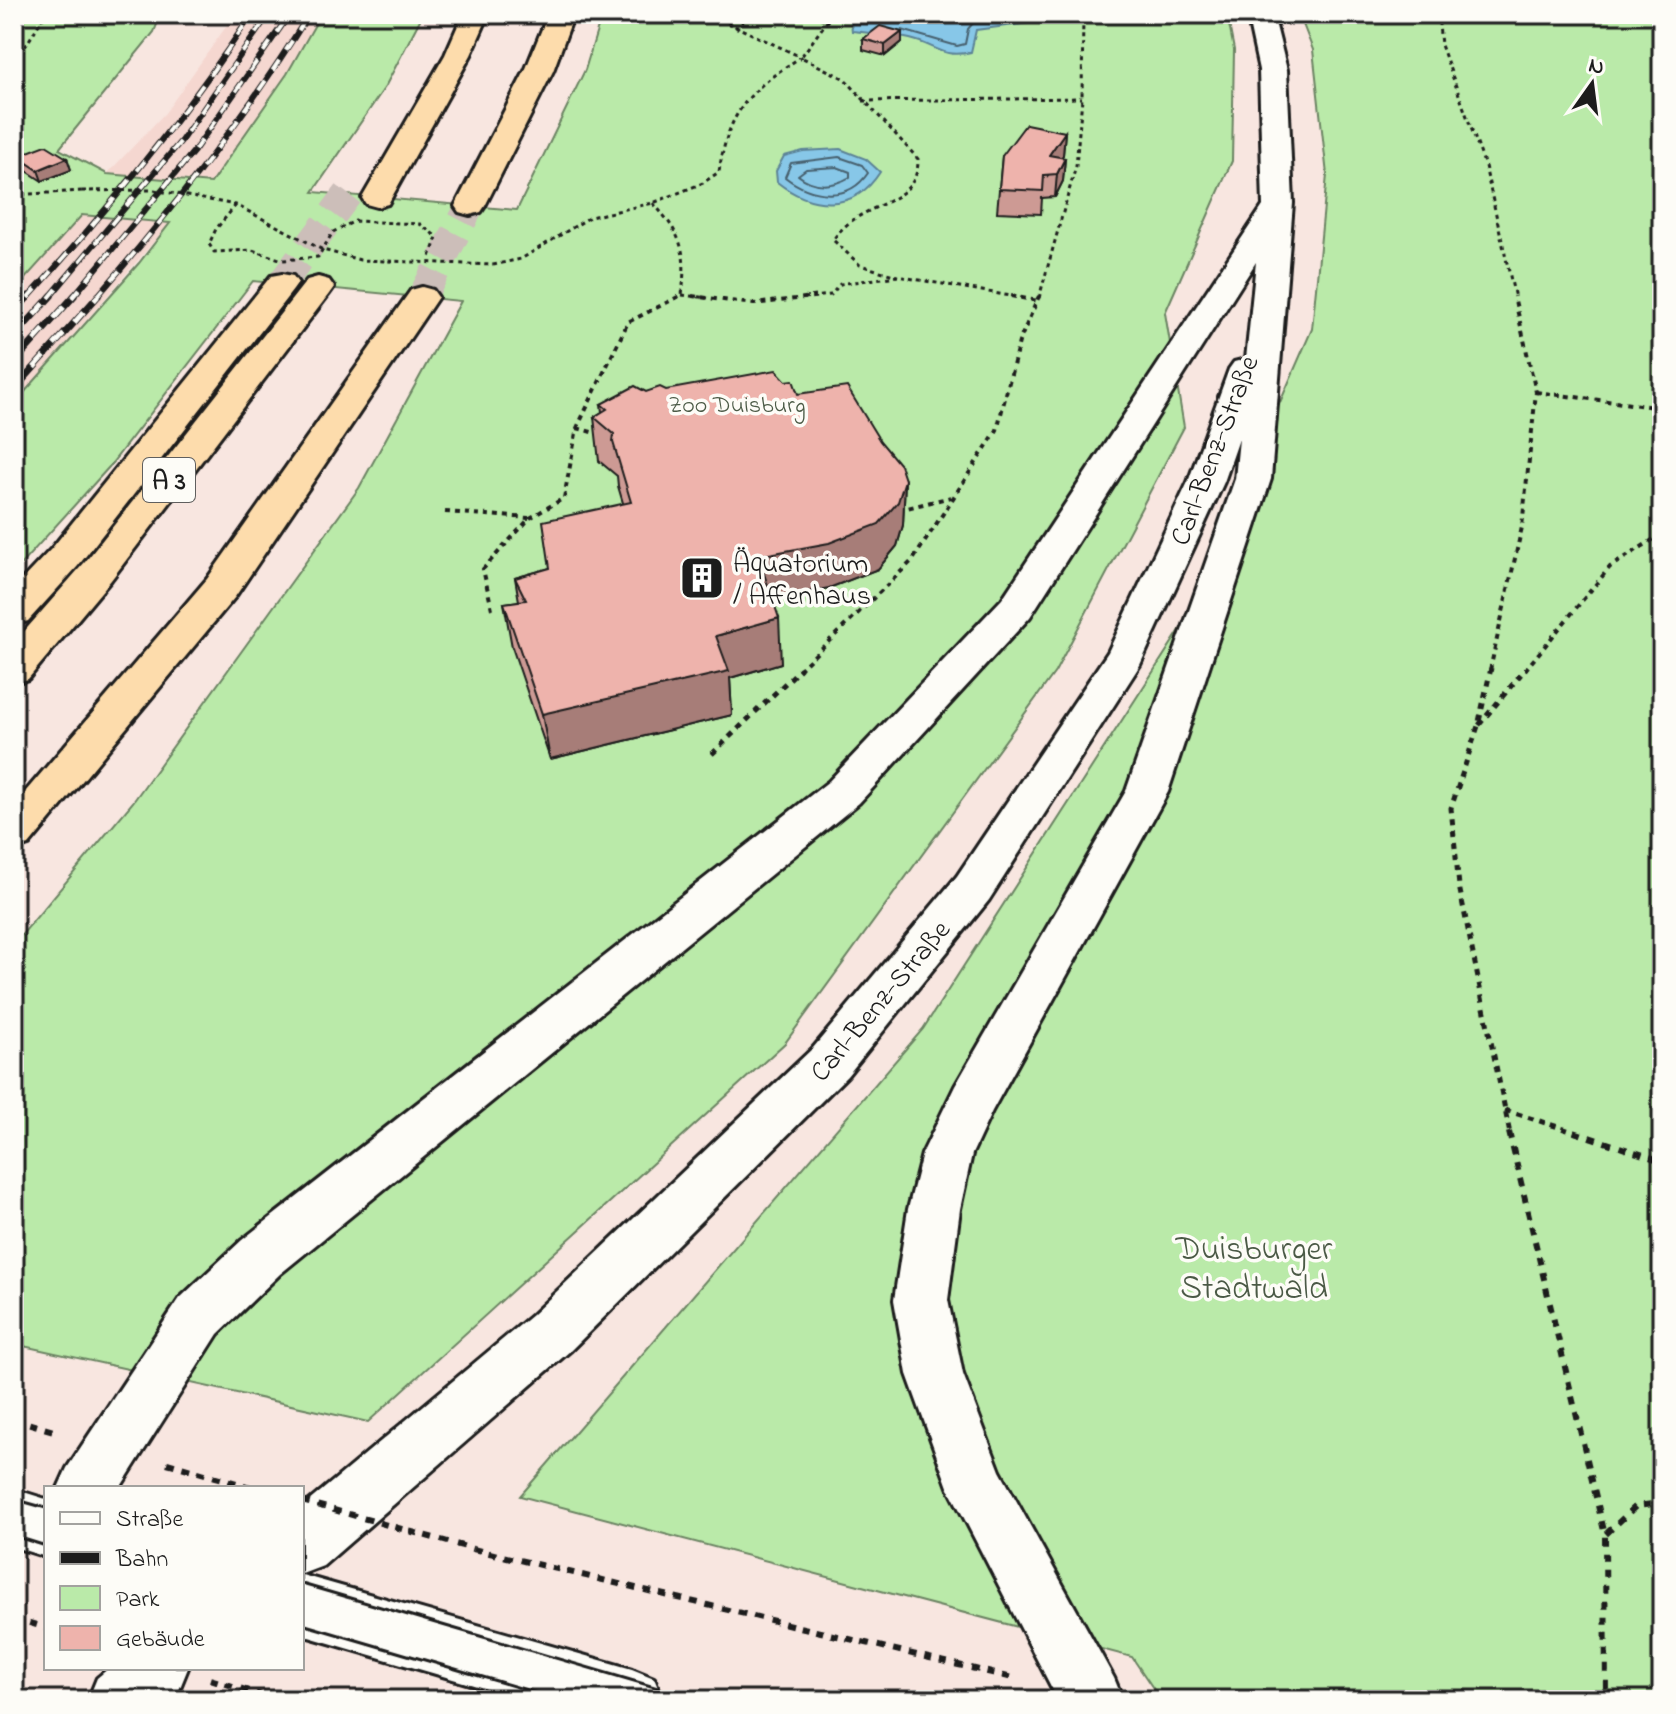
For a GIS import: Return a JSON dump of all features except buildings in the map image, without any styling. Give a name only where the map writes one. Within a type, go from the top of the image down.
[{"type":"highway","points":[[363,168],[434,52],[450,14]]},
{"type":"highway","points":[[377,198],[458,55],[476,14]]},
{"type":"highway","points":[[470,206],[539,71],[561,14]]},
{"type":"highway","name":"A 3","points":[[14,612],[65,557],[282,283]]},
{"type":"highway","name":"A 3","points":[[14,669],[98,571],[318,287]]},
{"type":"highway","points":[[14,834],[221,588],[422,297]]},
{"type":"main road","name":"Carl-Benz-Straße","points":[[1091,1698],[977,1487],[935,1374],[921,1300],[934,1209],[947,1154],[972,1101],[1147,792],[1253,479],[1278,203],[1273,70],[1260,14]]},
{"type":"main road","points":[[88,1486],[199,1316],[219,1296],[261,1257],[844,792],[1016,608],[1278,203]]},
{"type":"main road","name":"Carl-Benz-Straße","points":[[304,1543],[551,1333],[830,1062],[973,888],[1126,655],[1206,482],[1266,314]]},
{"type":"main road","points":[[14,1518],[44,1527]]},
{"type":"main road","points":[[304,1606],[632,1700]]},
{"type":"main road","points":[[119,1700],[181,1673]]},
{"type":"path","points":[[14,58],[22,52],[45,14]]},
{"type":"path","points":[[709,14],[845,79],[918,159],[917,180],[904,193],[858,212],[840,225],[833,240],[860,265],[897,276],[1038,301]]},
{"type":"path","points":[[736,29],[749,14]]},
{"type":"path","points":[[14,195],[154,190],[236,205],[323,250],[384,263],[429,260],[493,265],[521,259],[590,217],[653,203],[703,183],[719,172],[722,142],[733,113],[760,82],[801,57],[828,20],[805,14]]},
{"type":"path","points":[[712,754],[913,560],[997,430],[1019,342],[1038,301],[1076,166],[1082,98],[1083,14]]},
{"type":"path","points":[[1438,14],[1441,45],[1485,166],[1536,392],[1522,527],[1478,726],[1451,808],[1459,886],[1504,1110],[1605,1535],[1606,1700]]},
{"type":"path","points":[[862,101],[1082,98]]},
{"type":"path","points":[[14,176],[19,177],[20,194]]},
{"type":"path","points":[[653,203],[679,230],[686,265],[682,295]]},
{"type":"path","points":[[236,205],[216,229],[209,244],[214,252],[252,250],[283,260],[318,257],[333,232],[355,221],[381,220],[420,224],[437,237],[429,260]]},
{"type":"path","points":[[492,609],[483,569],[530,518],[564,498],[577,428],[628,322],[682,295],[754,304],[831,295],[840,284],[897,276]]},
{"type":"path","points":[[1536,392],[1662,408]]},
{"type":"path","points":[[577,428],[601,434]]},
{"type":"path","points":[[899,510],[952,496]]},
{"type":"path","points":[[445,512],[530,518]]},
{"type":"path","points":[[1478,726],[1610,567],[1662,534]]},
{"type":"path","points":[[1504,1110],[1662,1161]]},
{"type":"path","points":[[200,1473],[247,1486]]},
{"type":"path","points":[[304,1502],[473,1549],[1091,1698]]},
{"type":"path","points":[[1605,1535],[1636,1506],[1662,1503]]},
{"type":"path","points":[[14,1618],[44,1628]]},
{"type":"path","points":[[181,1673],[278,1700]]},
{"type":"shaded area","points":[[235,14],[321,14],[287,74],[211,183],[107,174],[165,113]]},
{"type":"shaded area","points":[[82,215],[170,223],[14,404],[14,291]]},
{"type":"green space","name":"Zoo Duisburg","points":[[14,14],[161,14],[154,32],[59,149],[107,174],[211,183],[287,74],[321,14],[423,14],[385,87],[313,192],[517,210],[585,70],[602,14],[1227,14],[1234,50],[1232,161],[1165,313],[1184,427],[1055,672],[785,1043],[368,1422],[14,1344],[14,944],[133,802],[359,488],[461,301],[253,281],[109,467],[14,572],[14,404],[139,263],[170,223],[82,215],[14,291]]},
{"type":"green space","name":"Duisburger Stadtwald","points":[[1299,14],[1662,14],[1662,1700],[1161,1700],[1132,1657],[520,1496],[923,1029],[1182,627],[1312,329],[1327,175],[1313,50]]},
{"type":"water","points":[[954,14],[1013,17],[1052,14],[1029,23],[976,30],[971,52],[961,54],[945,52],[910,39],[852,31],[851,22],[907,16],[942,20],[956,18]]},
{"type":"water","points":[[840,149],[866,159],[880,172],[858,195],[845,200],[818,202],[804,198],[777,182],[776,171],[784,156],[803,151]]},
{"type":"tunnel","points":[[282,283],[348,194]]},
{"type":"tunnel","points":[[422,297],[470,206]]},
{"type":"tram line","points":[[14,1499],[44,1507]]},
{"type":"tram line","points":[[14,1536],[44,1545]]},
{"type":"tram line","points":[[304,1585],[699,1700]]},
{"type":"tram line","points":[[304,1625],[561,1700]]},
{"type":"railway","points":[[28,298],[145,160],[252,14]]},
{"type":"railway","points":[[49,298],[181,141],[269,14]]},
{"type":"railway","points":[[72,298],[194,151],[290,14]]},
{"type":"railway","points":[[96,298],[208,160],[309,14]]},
{"type":"railway","points":[[14,313],[29,296]]},
{"type":"railway","points":[[14,337],[51,296]]},
{"type":"railway","points":[[14,363],[74,296]]},
{"type":"railway","points":[[14,390],[98,296]]},
{"type":"place","name":"Äquatorium / Affenhaus","points":[[702,578]]}]
